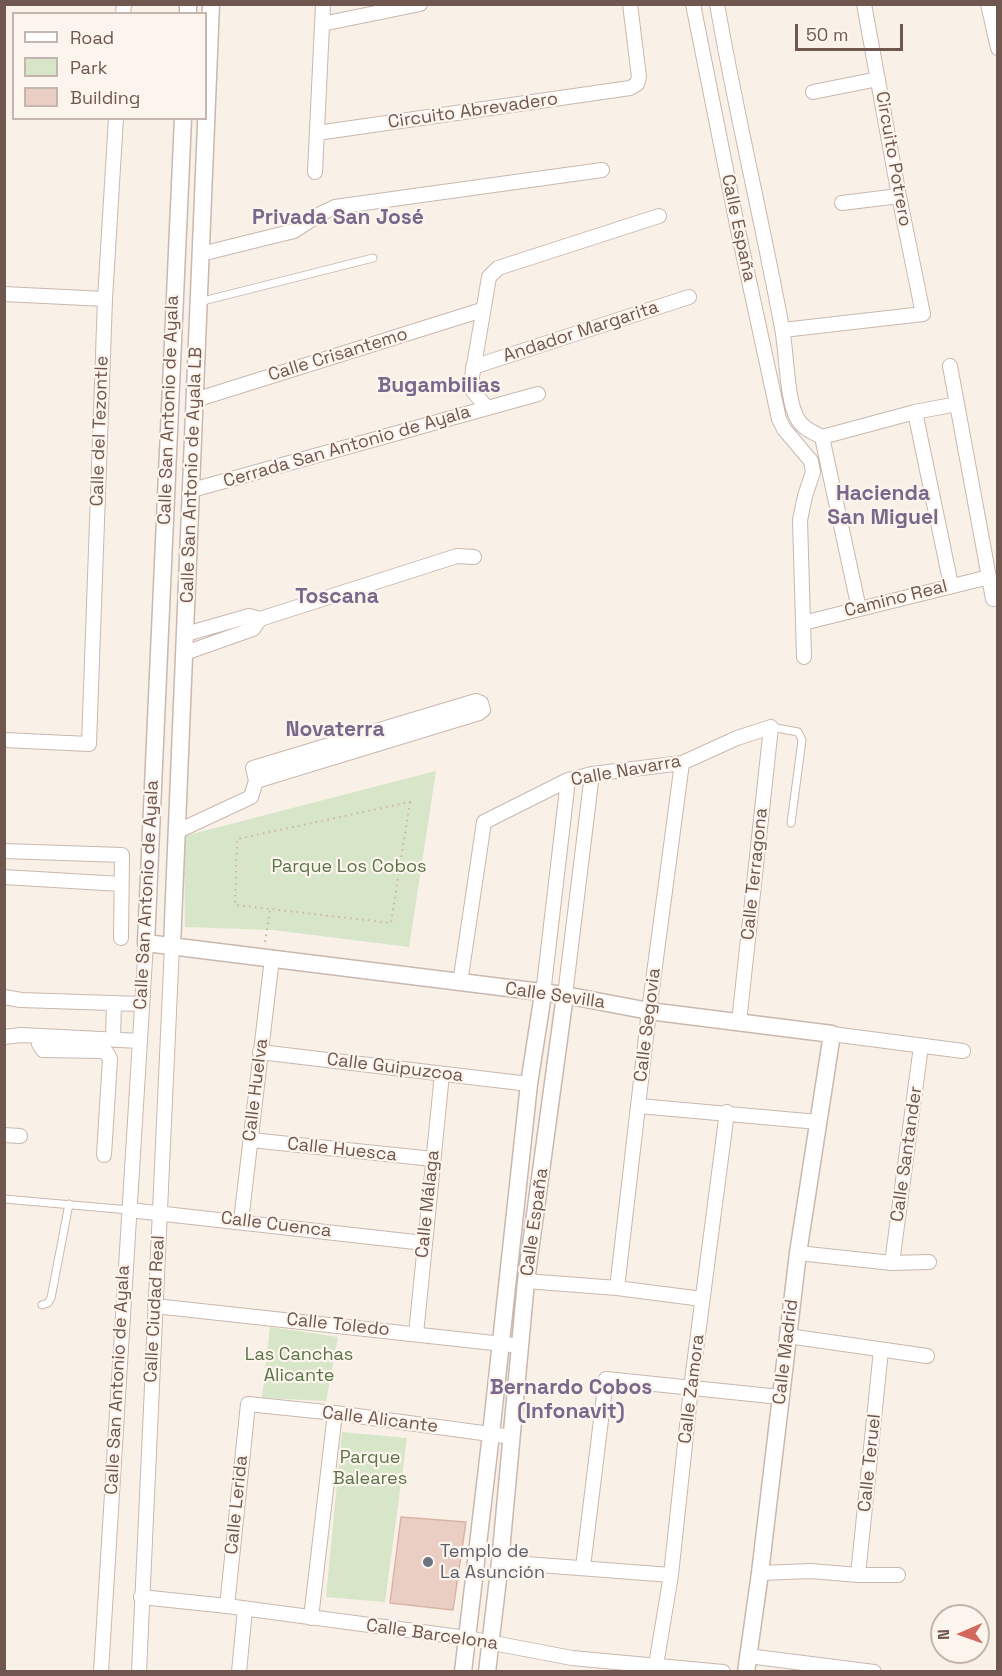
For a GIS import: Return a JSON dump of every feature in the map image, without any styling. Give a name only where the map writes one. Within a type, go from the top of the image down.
[{"type":"street","name":"Calle San Antonio de Ayala LB","points":[[207,99],[211,4]]},
{"type":"street","points":[[315,172],[322,4]]},
{"type":"street","points":[[322,24],[420,4]]},
{"type":"street","name":"Circuito Abrevadero","points":[[316,133],[630,88],[637,84],[639,77],[630,4]]},
{"type":"street","name":"Calle España","points":[[693,4],[779,419],[784,429],[811,461],[813,472]]},
{"type":"street","name":"Calle España","points":[[717,4],[730,82],[783,330],[792,403],[797,419],[806,429],[822,437]]},
{"type":"street","name":"Circuito Potrero","points":[[783,330],[923,314],[898,196],[864,4]]},
{"type":"street","points":[[988,4],[998,48]]},
{"type":"street","points":[[813,92],[878,80]]},
{"type":"street","points":[[709,86],[730,82]]},
{"type":"street","name":"Calle del Tezontle","points":[[4,740],[89,744],[105,299],[117,120]]},
{"type":"street","name":"Calle San Antonio de Ayala","points":[[101,1671],[146,943],[183,120]]},
{"type":"street","name":"Calle San Antonio de Ayala LB","points":[[172,946],[206,120]]},
{"type":"street","points":[[201,254],[294,231],[335,207],[602,170]]},
{"type":"street","points":[[180,192],[203,194]]},
{"type":"street","points":[[842,204],[898,196]]},
{"type":"street","points":[[487,408],[473,391],[471,383],[489,277],[498,268],[659,216]]},
{"type":"street","points":[[4,294],[105,299]]},
{"type":"street","name":"Andador Margarita","points":[[473,367],[689,297]]},
{"type":"street","name":"Calle Crisantemo","points":[[195,400],[482,310]]},
{"type":"street","points":[[172,334],[198,336]]},
{"type":"street","points":[[950,366],[993,599]]},
{"type":"street","name":"Cerrada San Antonio de Ayala","points":[[192,490],[538,394]]},
{"type":"street","points":[[859,609],[822,437],[915,412],[957,404]]},
{"type":"street","points":[[915,412],[951,585]]},
{"type":"street","points":[[804,657],[801,520],[805,496],[813,472],[830,469]]},
{"type":"street","points":[[185,652],[253,629],[260,619],[457,556],[474,558]]},
{"type":"street","name":"Camino Real","points":[[803,623],[951,585],[989,578]]},
{"type":"street","points":[[186,634],[249,615],[260,619]]},
{"type":"street","points":[[157,687],[184,689]]},
{"type":"street","points":[[178,831],[251,797],[256,781],[253,768],[324,754],[388,735],[479,713],[483,710],[482,706],[476,701],[388,735]]},
{"type":"street","name":"Calle Navarra","points":[[460,982],[484,822],[568,780],[592,774],[682,762],[736,738],[771,727]]},
{"type":"street","name":"Calle Terragona","points":[[739,1022],[771,727]]},
{"type":"street","name":"Calle Segovia","points":[[617,1288],[682,762]]},
{"type":"street","name":"Calle España","points":[[487,1671],[500,1562],[526,1281],[592,774]]},
{"type":"street","name":"Calle España","points":[[463,1671],[492,1434],[529,1084],[543,994],[568,780]]},
{"type":"street","points":[[4,851],[122,855],[121,938]]},
{"type":"street","points":[[4,877],[121,884]]},
{"type":"street","name":"Calle Sevilla","points":[[146,943],[565,995],[650,1011],[963,1051]]},
{"type":"street","name":"Calle Ciudad Real","points":[[139,1671],[172,946]]},
{"type":"street","name":"Calle Huelva","points":[[241,1221],[260,1052],[267,958]]},
{"type":"street","points":[[4,997],[21,1000],[142,1004]]},
{"type":"street","points":[[113,1039],[114,1003]]},
{"type":"street","name":"Calle Madrid","points":[[747,1664],[798,1253],[832,1034]]},
{"type":"street","points":[[4,1037],[21,1035],[140,1041]]},
{"type":"street","points":[[39,1036],[39,1044],[43,1050],[107,1053],[110,1059],[104,1155]]},
{"type":"street","name":"Calle Santander","points":[[892,1263],[921,1046]]},
{"type":"street","name":"Calle Guipuzcoa","points":[[260,1052],[529,1084]]},
{"type":"street","name":"Calle Málaga","points":[[416,1334],[442,1074]]},
{"type":"street","points":[[639,1106],[818,1122]]},
{"type":"street","name":"Calle Zamora","points":[[656,1665],[671,1575],[691,1388],[727,1113]]},
{"type":"street","points":[[4,1135],[20,1136]]},
{"type":"street","name":"Calle Huesca","points":[[250,1140],[433,1159]]},
{"type":"street","name":"Calle Cuenca","points":[[129,1210],[424,1243]]},
{"type":"street","points":[[798,1253],[892,1263],[928,1262]]},
{"type":"street","points":[[526,1281],[617,1288],[702,1299]]},
{"type":"street","name":"Calle Toledo","points":[[155,1306],[521,1346]]},
{"type":"street","points":[[788,1336],[927,1356]]},
{"type":"street","name":"Calle Teruel","points":[[858,1575],[881,1350]]},
{"type":"street","points":[[583,1567],[606,1379],[780,1397]]},
{"type":"street","name":"Calle Alicante","points":[[248,1404],[335,1413],[512,1437]]},
{"type":"street","name":"Calle Lerida","points":[[227,1606],[248,1404]]},
{"type":"street","points":[[311,1618],[335,1413]]},
{"type":"street","points":[[500,1562],[671,1575]]},
{"type":"street","points":[[760,1573],[810,1571],[858,1575],[898,1575]]},
{"type":"street","name":"Calle Barcelona","points":[[141,1597],[227,1606],[467,1638],[571,1664],[656,1665],[723,1671]]},
{"type":"street","points":[[239,1671],[245,1609]]},
{"type":"street","points":[[747,1664],[874,1671]]},
{"type":"lane","points":[[199,302],[373,258]]},
{"type":"lane","points":[[771,727],[798,732],[802,740],[791,823]]},
{"type":"lane","points":[[4,1199],[129,1210]]},
{"type":"lane","points":[[42,1305],[48,1303],[51,1298],[69,1204]]},
{"type":"path","points":[[410,802],[391,922],[270,909],[235,905],[237,839],[410,802]]},
{"type":"path","points":[[267,958],[270,909]]},
{"type":"green space","name":"Parque Los Cobos","points":[[436,771],[409,947],[273,930],[185,927],[184,836]]},
{"type":"green space","name":"Las Canchas Alicante","points":[[270,1327],[338,1337],[326,1401],[262,1398]]},
{"type":"green space","name":"Parque Baleares","points":[[342,1432],[407,1438],[385,1602],[326,1597]]},
{"type":"building","name":"Templo de La Asunción","points":[[401,1517],[466,1522],[453,1610],[390,1603]]},
{"type":"place","name":"Templo de La Asunción","points":[[428,1562]]},
{"type":"district","name":"Privada San José","points":[[338,218]]},
{"type":"district","name":"Bugambilias","points":[[439,386]]},
{"type":"district","name":"Hacienda San Miguel","points":[[883,506]]},
{"type":"district","name":"Toscana","points":[[337,597]]},
{"type":"district","name":"Novaterra","points":[[335,730]]},
{"type":"district","name":"Bernardo Cobos (Infonavit)","points":[[571,1400]]}]
